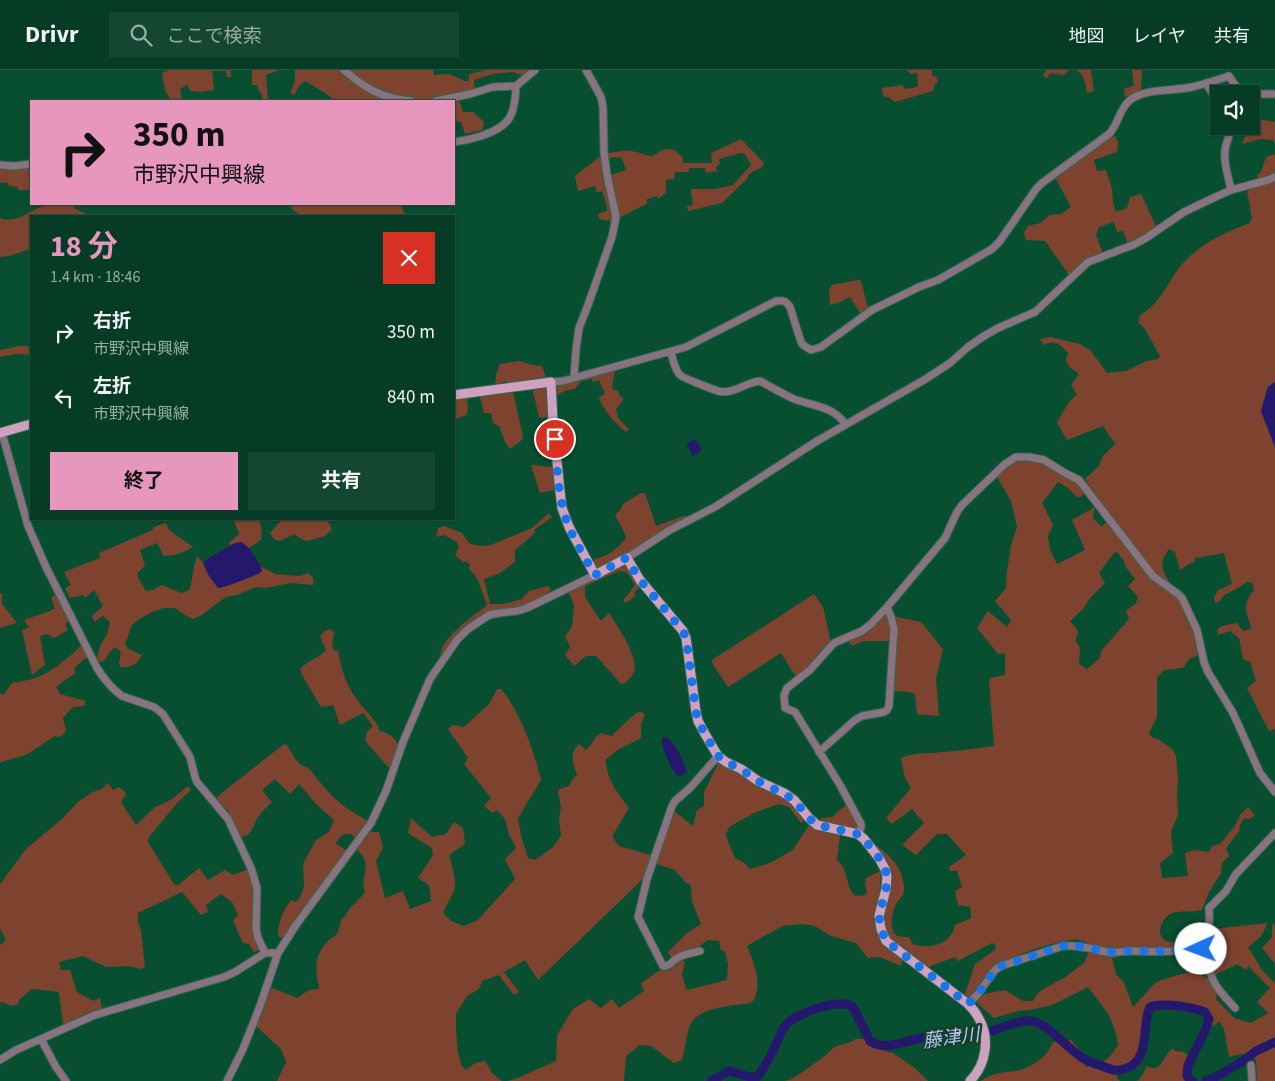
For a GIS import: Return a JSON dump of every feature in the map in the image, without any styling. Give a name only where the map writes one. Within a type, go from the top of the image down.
[{"type":"main road","points":[[455,395],[551,382],[562,508],[569,528],[595,575],[626,558],[640,580],[683,631],[686,638],[698,721],[718,756],[758,781],[794,800],[817,825],[858,834],[875,852],[885,869],[887,883],[879,916],[886,941],[968,1004],[981,1024],[986,1045],[982,1064],[970,1081]]},
{"type":"main road","points":[[0,432],[30,424]]},
{"type":"street","points":[[344,70],[354,79],[379,94],[404,100]]},
{"type":"street","points":[[441,100],[493,87],[516,86],[535,70]]},
{"type":"street","points":[[574,377],[579,328],[612,237],[616,217],[604,152],[601,97],[586,70]]},
{"type":"street","points":[[551,382],[686,347],[781,300],[790,307],[803,345],[811,350],[821,347],[872,310],[938,280],[992,249],[1000,241],[1036,189],[1113,131],[1123,109],[1134,98],[1145,94],[1206,83],[1231,73],[1235,85]]},
{"type":"street","points":[[1206,83],[1210,90]]},
{"type":"street","points":[[455,142],[485,135],[503,127],[512,113],[515,103],[516,86]]},
{"type":"street","points":[[1260,94],[1275,94]]},
{"type":"street","points":[[1230,135],[1225,149],[1225,158],[1231,190]]},
{"type":"street","points":[[0,165],[30,164]]},
{"type":"street","points":[[626,558],[670,530],[715,507],[817,440],[924,380],[950,363],[984,336],[1036,312],[1088,262],[1133,245],[1184,212],[1231,190],[1275,177]]},
{"type":"street","points":[[671,352],[673,364],[684,378],[725,392],[754,381],[760,381],[794,399],[813,403],[836,413],[846,424]]},
{"type":"street","points":[[0,432],[4,440],[28,526],[49,573],[97,668],[105,680],[122,696],[154,707],[163,714],[190,757],[194,777],[197,782],[228,818],[254,877],[257,888],[256,929],[265,953]]},
{"type":"street","points":[[858,834],[861,824],[840,785],[795,712],[785,708],[784,695],[788,688],[810,670],[834,644],[862,631],[887,607],[945,538],[957,512],[1005,464],[1013,458],[1019,457],[1044,460],[1079,480],[1153,576],[1182,598],[1197,630],[1208,672],[1233,713],[1260,773],[1275,792]]},
{"type":"street","points":[[227,1081],[243,1049],[278,954],[296,925],[370,823],[386,791],[403,742],[430,679],[457,640],[468,629],[489,615],[527,608],[595,575]]},
{"type":"street","points":[[819,752],[855,720],[862,716],[884,712],[889,706],[894,630],[887,607]]},
{"type":"street","points":[[700,951],[684,955],[668,966],[663,966],[638,917],[647,879],[672,806],[718,756]]},
{"type":"street","points":[[968,1004],[978,994],[995,970],[1001,966],[1063,946],[1073,945],[1109,952],[1170,951],[1198,945],[1208,932],[1210,922],[1209,908],[1226,891],[1236,874],[1275,833]]},
{"type":"street","points":[[1198,945],[1216,985],[1235,1008]]},
{"type":"street","points":[[0,1060],[16,1050],[95,1015],[224,977],[265,953],[278,954]]},
{"type":"street","points":[[41,1039],[66,1081]]},
{"type":"street","points":[[1251,1065],[1252,1081]]},
{"type":"shaded area","points":[[169,70],[231,70],[231,77],[227,77],[226,71],[212,71],[214,90],[191,91],[187,85],[180,89],[182,100],[170,100],[165,90],[162,73]]},
{"type":"shaded area","points":[[252,70],[279,70],[266,75],[268,100],[263,100],[257,85],[252,85]]},
{"type":"shaded area","points":[[295,70],[433,70],[434,75],[449,74],[469,81],[469,74],[487,70],[530,70],[524,76],[513,72],[493,74],[474,80],[475,90],[457,94],[463,112],[473,112],[484,122],[482,130],[465,134],[461,122],[455,121],[455,100],[334,100],[305,81],[299,86],[294,95],[290,93],[295,81]]},
{"type":"shaded area","points":[[906,70],[932,70],[932,76],[937,77],[938,82],[935,84],[933,91],[895,102],[883,96],[882,88],[902,85],[905,89],[918,86],[917,73],[911,74]]},
{"type":"shaded area","points":[[1046,70],[1069,70],[1064,75],[1050,73],[1047,78],[1043,76]]},
{"type":"shaded area","points":[[1076,70],[1091,70],[1094,91],[1087,93],[1083,77]]},
{"type":"shaded area","points":[[1132,70],[1142,70],[1141,92],[1125,97],[1124,89],[1134,86]]},
{"type":"shaded area","points":[[1260,119],[1275,122],[1275,144],[1273,140],[1260,139],[1242,144],[1246,135],[1260,135]]},
{"type":"shaded area","points":[[1115,136],[1118,142],[1117,152],[1094,160],[1097,171],[1106,170],[1116,212],[1127,208],[1130,197],[1141,194],[1156,226],[1128,244],[1123,231],[1117,232],[1114,222],[1099,227],[1096,235],[1102,251],[1084,260],[1069,275],[1045,241],[1026,240],[1024,233],[1028,226],[1040,223],[1050,215],[1061,214],[1071,207],[1056,179],[1091,150]]},
{"type":"shaded area","points":[[741,139],[764,163],[762,167],[749,174],[746,180],[722,203],[688,211],[687,206],[693,205],[692,189],[715,189],[733,185],[751,165],[745,154],[741,153],[719,159],[720,164],[716,167],[717,171],[706,173],[705,168],[689,168],[689,172],[675,172],[674,179],[666,180],[666,193],[658,199],[657,196],[647,199],[647,204],[621,217],[619,215],[610,175],[626,170],[622,158],[614,157],[608,159],[608,153],[629,151],[651,156],[671,149],[683,158],[683,163],[712,163],[711,153]]},
{"type":"shaded area","points":[[1275,154],[1275,382],[1268,387],[1261,411],[1275,447],[1275,729],[1269,731],[1247,688],[1256,681],[1250,662],[1243,659],[1239,638],[1230,631],[1218,635],[1217,629],[1237,623],[1243,631],[1251,629],[1246,606],[1254,590],[1252,583],[1247,582],[1224,595],[1220,601],[1215,603],[1214,597],[1218,590],[1232,584],[1224,553],[1195,558],[1194,562],[1180,570],[1175,552],[1169,549],[1162,566],[1170,583],[1169,592],[1179,599],[1196,639],[1198,656],[1190,658],[1183,668],[1164,670],[1157,678],[1157,717],[1149,733],[1153,738],[1158,739],[1172,749],[1176,756],[1178,779],[1178,814],[1171,832],[1173,853],[1160,863],[1162,878],[1188,876],[1185,853],[1194,850],[1209,852],[1212,846],[1220,844],[1235,826],[1240,815],[1248,807],[1255,815],[1250,819],[1245,818],[1240,824],[1239,831],[1226,848],[1229,856],[1222,863],[1221,873],[1209,892],[1202,910],[1171,914],[1162,923],[1160,930],[1164,940],[1174,942],[1196,938],[1195,944],[1184,948],[1161,949],[1156,956],[1129,955],[1112,958],[1116,974],[1124,983],[1133,1007],[1155,983],[1193,971],[1209,979],[1217,993],[1216,999],[1234,1018],[1251,1023],[1268,1013],[1257,1002],[1270,988],[1248,966],[1246,970],[1237,964],[1215,975],[1210,962],[1220,957],[1214,942],[1206,942],[1213,929],[1267,923],[1260,937],[1248,947],[1262,970],[1275,983],[1275,1081],[1257,1081],[1256,1060],[1248,1053],[1229,1057],[1224,1029],[1220,1022],[1214,1026],[1210,1022],[1209,1015],[1203,1010],[1177,1004],[1158,1003],[1147,1010],[1143,1039],[1136,1060],[1126,1067],[1116,1069],[1117,1078],[1120,1081],[981,1081],[1002,1072],[1024,1069],[1044,1056],[1053,1042],[1071,1040],[1081,1052],[1086,1067],[1098,1064],[1108,1058],[1118,1045],[1116,1034],[1109,1015],[1088,987],[1052,1005],[1018,1011],[994,1018],[976,1002],[984,994],[1005,990],[1023,1001],[1033,1001],[1037,994],[1045,988],[1064,978],[1084,963],[1092,945],[1081,940],[1059,942],[1032,950],[996,966],[968,998],[965,994],[975,964],[995,950],[996,945],[992,943],[958,961],[955,957],[928,967],[908,954],[885,933],[882,916],[890,891],[875,849],[877,846],[899,868],[903,880],[904,892],[896,904],[892,916],[892,926],[895,934],[909,937],[913,944],[933,946],[946,940],[952,933],[955,925],[971,918],[970,907],[958,905],[955,891],[962,887],[957,871],[950,871],[949,867],[966,855],[947,834],[937,834],[916,855],[902,845],[924,823],[912,809],[892,824],[886,818],[911,788],[905,778],[901,758],[916,754],[994,746],[989,681],[990,678],[1005,675],[1005,653],[998,654],[977,628],[988,611],[1007,627],[1011,620],[995,601],[1006,588],[1011,545],[1017,527],[1011,501],[996,475],[1011,463],[1027,460],[1042,462],[1058,474],[1080,484],[1084,494],[1078,498],[1068,488],[1058,482],[1042,503],[1053,525],[1048,536],[1050,550],[1057,564],[1085,550],[1072,520],[1095,507],[1093,518],[1102,527],[1110,516],[1085,479],[1099,466],[1103,456],[1115,444],[1103,426],[1067,440],[1057,422],[1069,402],[1077,394],[1071,385],[1079,374],[1069,367],[1066,360],[1068,353],[1062,347],[1057,343],[1051,342],[1043,345],[1040,339],[1050,337],[1080,344],[1091,351],[1107,373],[1126,371],[1147,361],[1158,359],[1160,356],[1145,329],[1138,322],[1140,315],[1155,303],[1179,268],[1198,249],[1215,238],[1250,223],[1252,218],[1247,191],[1260,185],[1257,175],[1261,172],[1266,157]],"holes":[[[1117,552],[1125,566],[1135,579],[1128,586],[1138,597],[1136,603],[1126,611],[1129,619],[1102,650],[1099,659],[1087,669],[1079,664],[1080,648],[1075,640],[1078,631],[1070,621],[1105,583],[1099,573],[1114,553]]]},
{"type":"shaded area","points":[[602,155],[613,208],[612,221],[599,219],[598,214],[607,211],[602,191],[597,192],[595,186],[578,191],[575,176]]},
{"type":"shaded area","points":[[30,158],[30,190],[18,190],[18,187],[9,186],[7,182],[0,183],[0,167],[29,167],[27,160]]},
{"type":"shaded area","points":[[74,205],[74,208],[92,215],[30,215],[30,249],[0,257],[0,217],[8,220],[18,218],[43,206]]},
{"type":"shaded area","points":[[291,205],[400,205],[406,215],[300,215],[292,209]]},
{"type":"shaded area","points":[[861,281],[868,308],[863,313],[860,313],[850,297],[830,305],[829,290],[832,285]]},
{"type":"shaded area","points":[[30,346],[30,355],[16,354],[0,357],[0,350]]},
{"type":"shaded area","points":[[519,361],[542,366],[546,378],[508,384],[506,381],[495,385],[500,364]]},
{"type":"shaded area","points":[[616,369],[612,389],[618,391],[624,399],[616,409],[618,418],[629,429],[626,432],[614,421],[600,401],[599,397],[605,394],[599,380],[593,382],[592,379],[581,381],[575,389],[567,390],[555,396],[554,388],[557,385]]},
{"type":"shaded area","points":[[1275,382],[1275,447],[1261,411],[1268,387]]},
{"type":"shaded area","points":[[545,387],[548,390],[549,418],[539,417],[533,391],[535,388]]},
{"type":"shaded area","points":[[509,390],[513,391],[523,437],[522,440],[510,449],[499,426],[493,423],[491,413],[484,413],[480,397]]},
{"type":"shaded area","points":[[455,398],[467,399],[467,415],[455,419]]},
{"type":"shaded area","points":[[694,439],[702,450],[693,456],[687,444]]},
{"type":"shaded area","points":[[531,465],[553,467],[556,487],[554,490],[540,493]]},
{"type":"shaded area","points":[[641,493],[645,493],[656,526],[683,516],[688,516],[689,518],[596,570],[593,563],[595,559],[612,552],[626,538],[615,515],[623,504]]},
{"type":"shaded area","points":[[549,513],[552,517],[534,530],[535,533],[515,550],[515,562],[500,573],[484,579],[490,604],[503,604],[522,599],[529,591],[549,586],[551,590],[541,597],[518,607],[485,614],[441,657],[441,650],[445,643],[458,628],[487,605],[478,580],[469,568],[470,565],[455,555],[459,548],[457,542],[444,535],[436,537],[438,528],[444,526],[462,533],[469,543],[474,545],[491,545],[532,528]]},
{"type":"shaded area","points":[[233,520],[259,520],[262,532],[261,540],[249,548],[239,543],[229,546],[230,542],[239,534]]},
{"type":"shaded area","points":[[282,520],[327,520],[332,529],[325,536],[307,541],[294,534],[280,541],[274,539],[270,533]]},
{"type":"shaded area","points":[[166,523],[169,530],[193,547],[187,551],[168,556],[164,556],[157,543],[140,550],[145,565],[137,574],[146,591],[153,590],[162,585],[181,593],[189,590],[197,556],[203,563],[209,576],[227,586],[259,574],[260,566],[275,574],[299,576],[309,573],[313,578],[313,585],[291,583],[265,588],[256,587],[237,595],[226,597],[193,619],[175,608],[164,608],[152,612],[132,625],[125,644],[129,649],[142,655],[139,661],[131,666],[120,667],[121,652],[115,647],[104,661],[100,662],[97,658],[100,646],[107,634],[110,622],[103,616],[94,622],[92,616],[103,606],[94,590],[85,598],[83,595],[70,598],[65,588],[71,585],[64,572],[100,558],[99,553],[153,530],[153,527]]},
{"type":"shaded area","points":[[241,542],[254,555],[262,571],[218,588],[209,576],[203,563],[233,544]]},
{"type":"shaded area","points":[[625,560],[641,586],[634,592],[635,596],[626,603],[623,601],[635,585],[625,572],[619,571],[585,586],[585,597],[601,621],[609,613],[631,651],[635,667],[633,674],[622,685],[596,656],[586,656],[574,666],[565,655],[570,647],[565,636],[572,627],[574,605],[568,591]]},
{"type":"shaded area","points":[[0,593],[2,594],[2,604],[17,623],[0,628]]},
{"type":"shaded area","points":[[57,594],[70,620],[65,624],[68,630],[54,638],[47,634],[40,636],[45,665],[32,675],[22,630],[29,628],[24,620],[55,609],[51,597]]},
{"type":"shaded area","points":[[814,594],[823,607],[831,643],[810,667],[796,677],[781,653],[728,687],[712,663],[712,660]]},
{"type":"shaded area","points":[[886,611],[889,618],[897,617],[921,622],[943,649],[936,679],[939,716],[917,714],[915,695],[910,692],[893,691],[897,641],[863,641],[852,646],[848,640]]},
{"type":"shaded area","points":[[330,629],[334,632],[332,646],[334,650],[338,651],[351,691],[380,731],[391,736],[399,745],[391,768],[365,741],[367,732],[373,726],[363,713],[340,725],[333,705],[321,707],[302,675],[300,669],[326,650],[320,636]]},
{"type":"shaded area","points":[[82,644],[87,657],[75,667],[75,673],[56,687],[60,694],[86,701],[84,706],[73,707],[63,718],[66,730],[64,734],[59,737],[55,736],[26,755],[1,762],[0,764],[0,694],[4,694],[12,683],[32,679],[52,670],[66,660]]},
{"type":"shaded area","points":[[497,689],[501,689],[508,698],[520,720],[530,744],[541,780],[518,818],[528,858],[535,860],[552,848],[561,836],[559,819],[561,806],[558,792],[559,789],[569,786],[577,775],[573,755],[579,744],[586,750],[601,733],[611,736],[636,713],[641,712],[645,714],[641,724],[641,738],[619,749],[606,759],[610,780],[629,808],[613,838],[619,846],[651,855],[644,878],[538,980],[525,960],[504,972],[519,992],[514,995],[499,975],[482,981],[479,989],[467,996],[456,1014],[458,1053],[462,1066],[466,1070],[475,1063],[485,1061],[493,1074],[502,1081],[277,1081],[286,1062],[281,1049],[256,1026],[269,990],[272,988],[298,998],[307,991],[319,989],[316,968],[320,952],[327,942],[336,935],[341,920],[365,892],[363,884],[365,863],[363,856],[356,849],[370,832],[379,832],[383,848],[376,861],[385,898],[403,891],[410,909],[431,901],[429,885],[418,878],[433,855],[432,848],[408,833],[411,818],[432,837],[446,834],[454,822],[463,828],[465,844],[449,855],[455,886],[443,913],[451,921],[464,926],[478,920],[515,879],[505,859],[516,848],[509,834],[505,819],[497,810],[492,813],[484,806],[491,798],[464,764],[468,758],[448,729],[453,725],[464,727],[490,703]]},
{"type":"shaded area","points":[[662,738],[669,739],[682,758],[686,769],[686,773],[683,775],[675,774],[666,757],[662,743]]},
{"type":"shaded area","points":[[284,744],[287,745],[301,765],[309,768],[332,796],[369,823],[355,839],[351,834],[343,835],[338,839],[336,844],[348,851],[286,936],[281,938],[278,936],[278,931],[283,912],[291,900],[295,902],[299,899],[304,887],[303,864],[316,840],[329,832],[334,820],[316,804],[299,784],[290,794],[275,779],[262,790],[272,802],[259,815],[251,831],[246,835],[239,836],[227,809],[217,799],[218,796]]},
{"type":"shaded area","points":[[719,762],[794,803],[806,818],[801,823],[789,807],[779,804],[754,813],[729,827],[726,835],[735,858],[743,862],[750,869],[770,863],[793,850],[809,825],[813,828],[822,818],[832,817],[847,804],[858,823],[856,829],[838,827],[840,835],[837,859],[844,869],[850,889],[854,895],[862,896],[867,893],[866,878],[880,871],[881,879],[876,913],[876,929],[880,940],[900,957],[902,961],[901,966],[880,957],[868,958],[856,943],[831,936],[815,926],[803,924],[783,926],[747,946],[757,979],[754,1000],[750,1003],[717,1008],[700,1014],[694,1019],[690,1025],[682,1060],[674,1063],[651,1046],[640,1045],[626,1056],[624,1081],[508,1081],[556,1061],[557,1035],[573,1009],[589,999],[601,1008],[612,999],[619,1008],[644,991],[641,983],[662,969],[670,970],[682,960],[685,962],[682,975],[687,990],[727,980],[728,964],[725,952],[721,950],[719,941],[707,940],[696,949],[672,959],[668,952],[687,933],[701,924],[692,902],[691,885],[686,883],[675,870],[657,864],[673,810],[693,826],[697,810],[704,806],[704,792]]},
{"type":"shaded area","points":[[108,783],[113,790],[119,787],[126,794],[121,802],[136,825],[154,808],[172,799],[188,786],[191,790],[178,802],[149,837],[148,842],[174,884],[178,885],[199,868],[208,880],[225,870],[233,875],[249,869],[256,894],[254,921],[256,942],[259,950],[254,952],[249,944],[243,943],[233,921],[238,915],[232,902],[221,894],[206,905],[208,912],[201,915],[182,892],[138,913],[145,967],[141,969],[129,966],[106,967],[83,956],[59,962],[61,970],[70,970],[77,992],[93,1001],[100,998],[102,1009],[63,1025],[59,992],[32,989],[20,999],[18,1004],[11,1006],[0,1003],[0,945],[4,942],[5,938],[0,929],[0,884],[26,849],[62,819],[79,801],[93,792],[102,789]]},
{"type":"shaded area","points":[[1275,923],[1275,964],[1262,948],[1272,937],[1272,925]]},
{"type":"shaded area","points":[[855,1039],[865,1039],[872,1047],[893,1053],[916,1069],[928,1081],[784,1081],[797,1076],[834,1047]]},
{"type":"shaded area","points":[[1173,1048],[1175,1051],[1184,1052],[1193,1060],[1191,1072],[1198,1081],[1137,1081],[1147,1066],[1156,1068],[1159,1066]]},
{"type":"waterway","name":"藤津川","points":[[711,1081],[729,1071],[757,1077],[769,1060],[784,1028],[790,1021],[818,1008],[838,1004],[847,1004],[853,1007],[870,1041],[875,1044],[887,1046],[948,1034],[978,1035],[1019,1022],[1032,1021],[1047,1028],[1083,1058],[1109,1069],[1117,1070],[1135,1064],[1139,1057],[1150,1007],[1170,1005],[1193,1008],[1205,1012],[1209,1019],[1188,1065],[1187,1076],[1193,1081]]},
{"type":"waterway","name":"藤津川","points":[[1206,1081],[1218,1076],[1256,1051],[1275,1042]]},
{"type":"route","points":[[555,439],[562,508],[569,528],[595,575],[626,558],[652,596],[680,626],[686,638],[698,721],[718,756],[758,781],[794,800],[817,825],[858,834],[864,839],[885,869],[887,883],[879,916],[880,923],[886,941],[898,951],[968,1004],[978,994],[988,978],[1001,966],[1063,946],[1073,945],[1106,952],[1170,951],[1198,945],[1201,949]]}]
